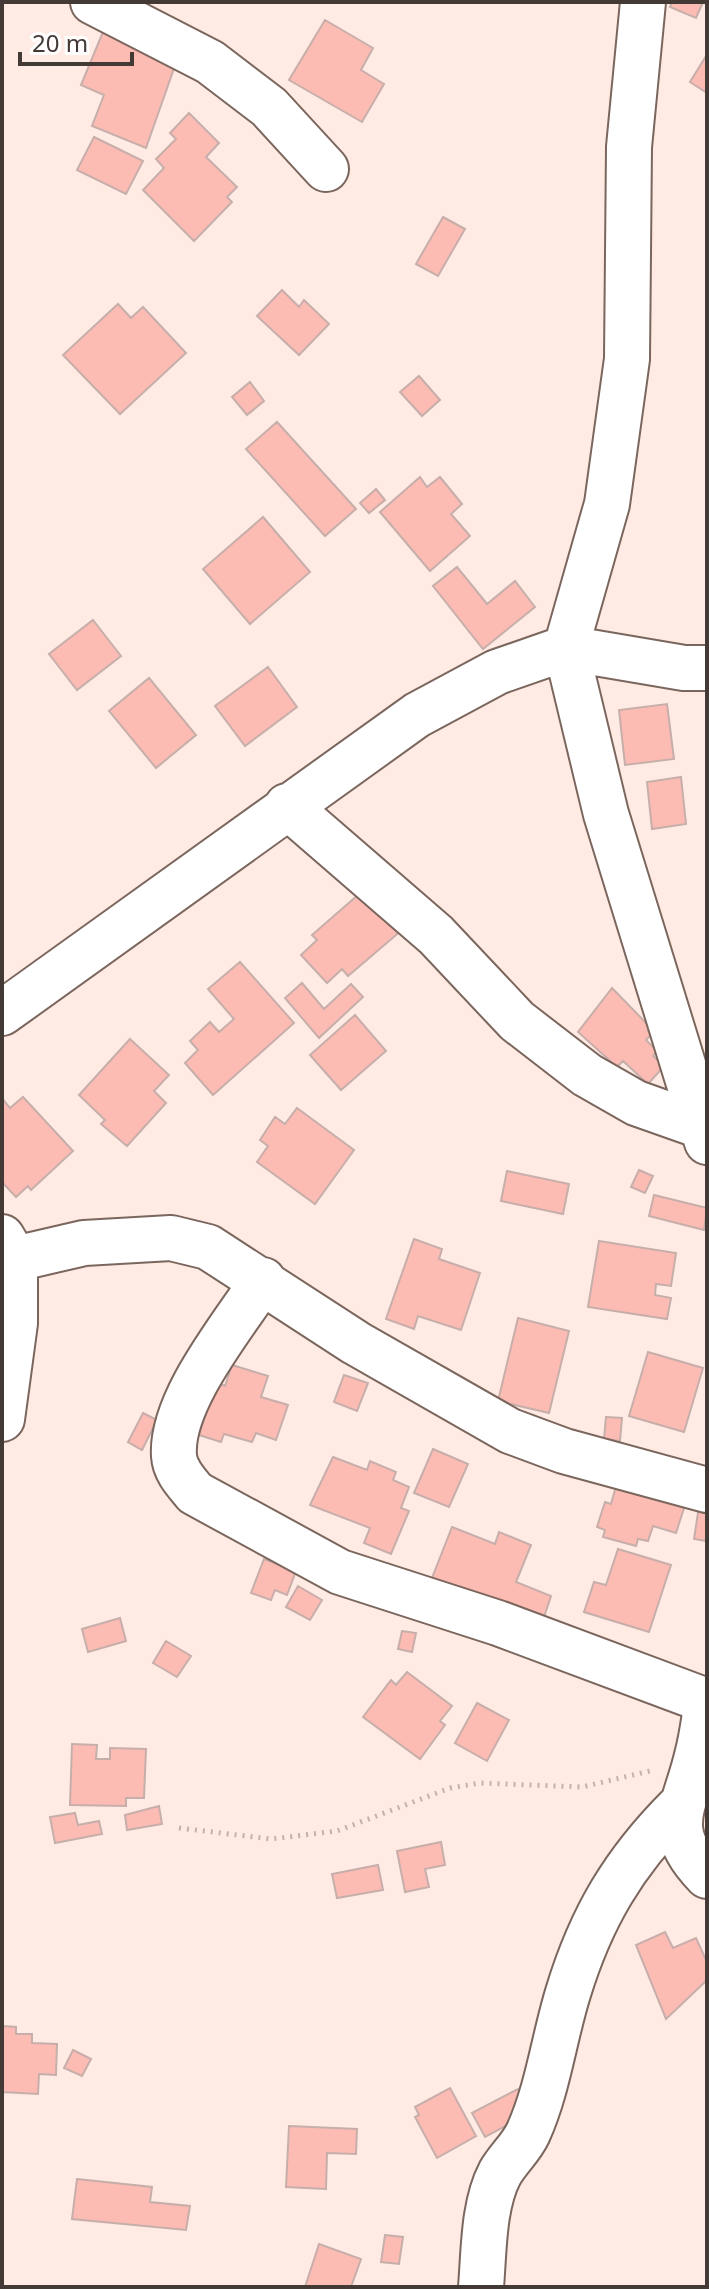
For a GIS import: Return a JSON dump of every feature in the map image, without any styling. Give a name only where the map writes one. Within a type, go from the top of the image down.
[{"type":"street","points":[[93,2],[210,62],[269,107],[326,169]]},
{"type":"street","points":[[643,2],[629,147],[627,359],[607,504],[566,648],[606,814],[705,1135]]},
{"type":"street","points":[[2,1013],[417,715],[497,672],[566,648],[684,668],[707,668]]},
{"type":"street","points":[[287,806],[436,935],[517,1021],[587,1075],[636,1103],[705,1135]]},
{"type":"street","points":[[2,1419],[15,1323],[9,1248],[171,1238],[208,1247],[356,1343],[510,1431],[564,1451],[707,1490]]},
{"type":"street","points":[[263,1280],[187,1397],[174,1455],[179,1474],[195,1493],[340,1572],[498,1623],[707,1701],[697,1758],[679,1807],[643,1844],[620,1875],[593,1926],[568,1993],[527,2134],[499,2175],[490,2208],[481,2287]]},
{"type":"street","points":[[679,1807],[681,1836],[693,1862],[707,1876]]},
{"type":"path","points":[[179,1828],[271,1839],[337,1831],[450,1788],[480,1783],[582,1787],[697,1758]]},
{"type":"building","points":[[672,2],[703,2],[696,18],[670,7]]},
{"type":"building","points":[[325,20],[373,48],[361,70],[384,84],[362,122],[289,80]]},
{"type":"building","points":[[105,27],[178,57],[146,148],[92,126],[104,95],[81,85]]},
{"type":"building","points":[[707,57],[707,93],[690,82]]},
{"type":"building","points":[[189,113],[219,143],[206,157],[237,187],[227,197],[232,202],[194,241],[143,190],[164,168],[156,159],[176,139],[170,133]]},
{"type":"building","points":[[94,137],[143,161],[126,194],[77,170]]},
{"type":"building","points":[[443,217],[465,229],[438,276],[416,264]]},
{"type":"building","points":[[282,290],[299,307],[304,300],[329,324],[299,355],[257,316]]},
{"type":"building","points":[[118,304],[131,318],[143,307],[186,353],[120,414],[63,355]]},
{"type":"building","points":[[419,376],[440,400],[422,416],[400,392]]},
{"type":"building","points":[[250,382],[264,401],[247,415],[232,397]]},
{"type":"building","points":[[277,422],[356,509],[325,536],[246,449]]},
{"type":"building","points":[[420,477],[427,487],[440,477],[462,504],[451,514],[470,536],[430,571],[380,512]]},
{"type":"building","points":[[376,489],[385,500],[369,513],[360,503]]},
{"type":"building","points":[[263,517],[310,572],[250,624],[203,569]]},
{"type":"building","points":[[457,567],[487,604],[515,581],[535,607],[483,649],[433,586]]},
{"type":"building","points":[[93,620],[121,656],[77,690],[49,654]]},
{"type":"building","points":[[268,667],[297,707],[245,746],[215,706]]},
{"type":"building","points":[[149,678],[196,735],[156,768],[109,711]]},
{"type":"building","points":[[667,704],[674,759],[625,765],[619,710]]},
{"type":"building","points":[[681,777],[686,824],[652,829],[647,782]]},
{"type":"building","points":[[366,888],[402,930],[348,976],[342,969],[327,983],[301,955],[317,940],[312,935]]},
{"type":"building","points":[[240,962],[294,1023],[213,1095],[185,1063],[198,1050],[190,1041],[210,1022],[219,1032],[234,1019],[208,989]]},
{"type":"building","points":[[302,983],[324,1009],[351,984],[363,997],[319,1038],[285,998]]},
{"type":"building","points":[[612,988],[651,1028],[648,1031],[652,1034],[646,1040],[657,1051],[653,1056],[664,1066],[648,1084],[623,1061],[617,1067],[578,1032]]},
{"type":"building","points":[[355,1015],[386,1051],[341,1090],[310,1055]]},
{"type":"building","points":[[130,1039],[169,1075],[154,1091],[166,1103],[127,1146],[101,1124],[105,1120],[79,1095]]},
{"type":"building","points":[[23,1097],[73,1151],[31,1190],[28,1186],[16,1197],[2,1182],[2,1098],[10,1108]]},
{"type":"building","points":[[297,1108],[354,1150],[315,1204],[257,1162],[268,1146],[260,1140],[275,1117],[285,1124]]},
{"type":"building","points":[[639,1170],[653,1176],[645,1193],[631,1187]]},
{"type":"building","points":[[507,1171],[569,1184],[563,1214],[501,1201]]},
{"type":"building","points":[[654,1195],[707,1208],[704,1230],[649,1216]]},
{"type":"building","points":[[414,1239],[442,1249],[439,1259],[480,1273],[461,1330],[418,1316],[414,1329],[386,1319]]},
{"type":"building","points":[[599,1241],[676,1253],[671,1286],[656,1284],[655,1295],[671,1298],[667,1319],[588,1307]]},
{"type":"building","points":[[518,1318],[569,1331],[549,1413],[498,1401]]},
{"type":"building","points":[[648,1352],[703,1368],[684,1432],[629,1416]]},
{"type":"building","points":[[232,1365],[268,1376],[261,1397],[288,1405],[276,1440],[256,1433],[252,1442],[224,1434],[221,1442],[199,1435],[216,1382],[225,1386]]},
{"type":"building","points":[[344,1375],[368,1383],[357,1411],[334,1402]]},
{"type":"building","points":[[143,1413],[157,1420],[142,1450],[128,1442]]},
{"type":"building","points":[[606,1417],[622,1418],[620,1441],[604,1439]]},
{"type":"building","points":[[433,1449],[468,1464],[449,1507],[414,1493]]},
{"type":"building","points":[[333,1457],[367,1470],[370,1461],[396,1472],[393,1480],[409,1487],[401,1508],[409,1511],[391,1554],[364,1543],[370,1528],[310,1505]]},
{"type":"building","points":[[617,1483],[686,1502],[676,1533],[653,1526],[648,1541],[638,1539],[636,1546],[603,1537],[605,1530],[597,1527],[605,1502],[611,1504]]},
{"type":"building","points":[[700,1499],[707,1500],[707,1541],[694,1539]]},
{"type":"building","points":[[452,1527],[495,1544],[499,1532],[531,1545],[516,1582],[551,1596],[543,1620],[432,1578]]},
{"type":"building","points":[[618,1549],[671,1565],[649,1632],[584,1612],[594,1582],[606,1585]]},
{"type":"building","points":[[264,1559],[296,1571],[287,1595],[275,1590],[271,1600],[251,1593]]},
{"type":"building","points":[[298,1586],[322,1600],[310,1620],[286,1607]]},
{"type":"building","points":[[120,1618],[126,1641],[88,1652],[82,1629]]},
{"type":"building","points":[[402,1631],[416,1633],[412,1652],[398,1649]]},
{"type":"building","points":[[166,1641],[191,1656],[177,1677],[153,1663]]},
{"type":"building","points":[[407,1672],[452,1706],[440,1721],[445,1725],[420,1759],[363,1717],[391,1680],[396,1685]]},
{"type":"building","points":[[477,1703],[509,1720],[487,1761],[455,1743]]},
{"type":"building","points":[[72,1744],[97,1745],[96,1759],[110,1759],[110,1748],[146,1749],[144,1798],[126,1798],[126,1806],[70,1805]]},
{"type":"building","points":[[159,1806],[162,1824],[127,1830],[125,1815]]},
{"type":"building","points":[[75,1813],[78,1825],[99,1821],[102,1834],[55,1843],[50,1817]]},
{"type":"building","points":[[441,1842],[445,1865],[425,1869],[429,1887],[405,1892],[397,1851]]},
{"type":"building","points":[[378,1865],[383,1890],[337,1898],[332,1874]]},
{"type":"building","points":[[665,1932],[673,1948],[696,1938],[707,1962],[707,1980],[666,2019],[636,1945]]},
{"type":"building","points":[[2,2026],[16,2027],[16,2034],[32,2034],[32,2043],[57,2044],[56,2075],[39,2074],[38,2094],[2,2092]]},
{"type":"building","points":[[73,2050],[91,2059],[82,2076],[64,2068]]},
{"type":"building","points":[[450,2088],[476,2136],[437,2158],[415,2117],[419,2115],[415,2107]]},
{"type":"building","points":[[518,2089],[530,2113],[485,2137],[472,2113]]},
{"type":"building","points":[[289,2126],[357,2129],[356,2154],[327,2153],[326,2189],[286,2187]]},
{"type":"building","points":[[77,2179],[152,2187],[150,2202],[190,2206],[186,2230],[72,2219]]},
{"type":"building","points":[[385,2235],[403,2237],[399,2264],[381,2262]]},
{"type":"building","points":[[319,2244],[361,2259],[351,2287],[305,2287]]}]
